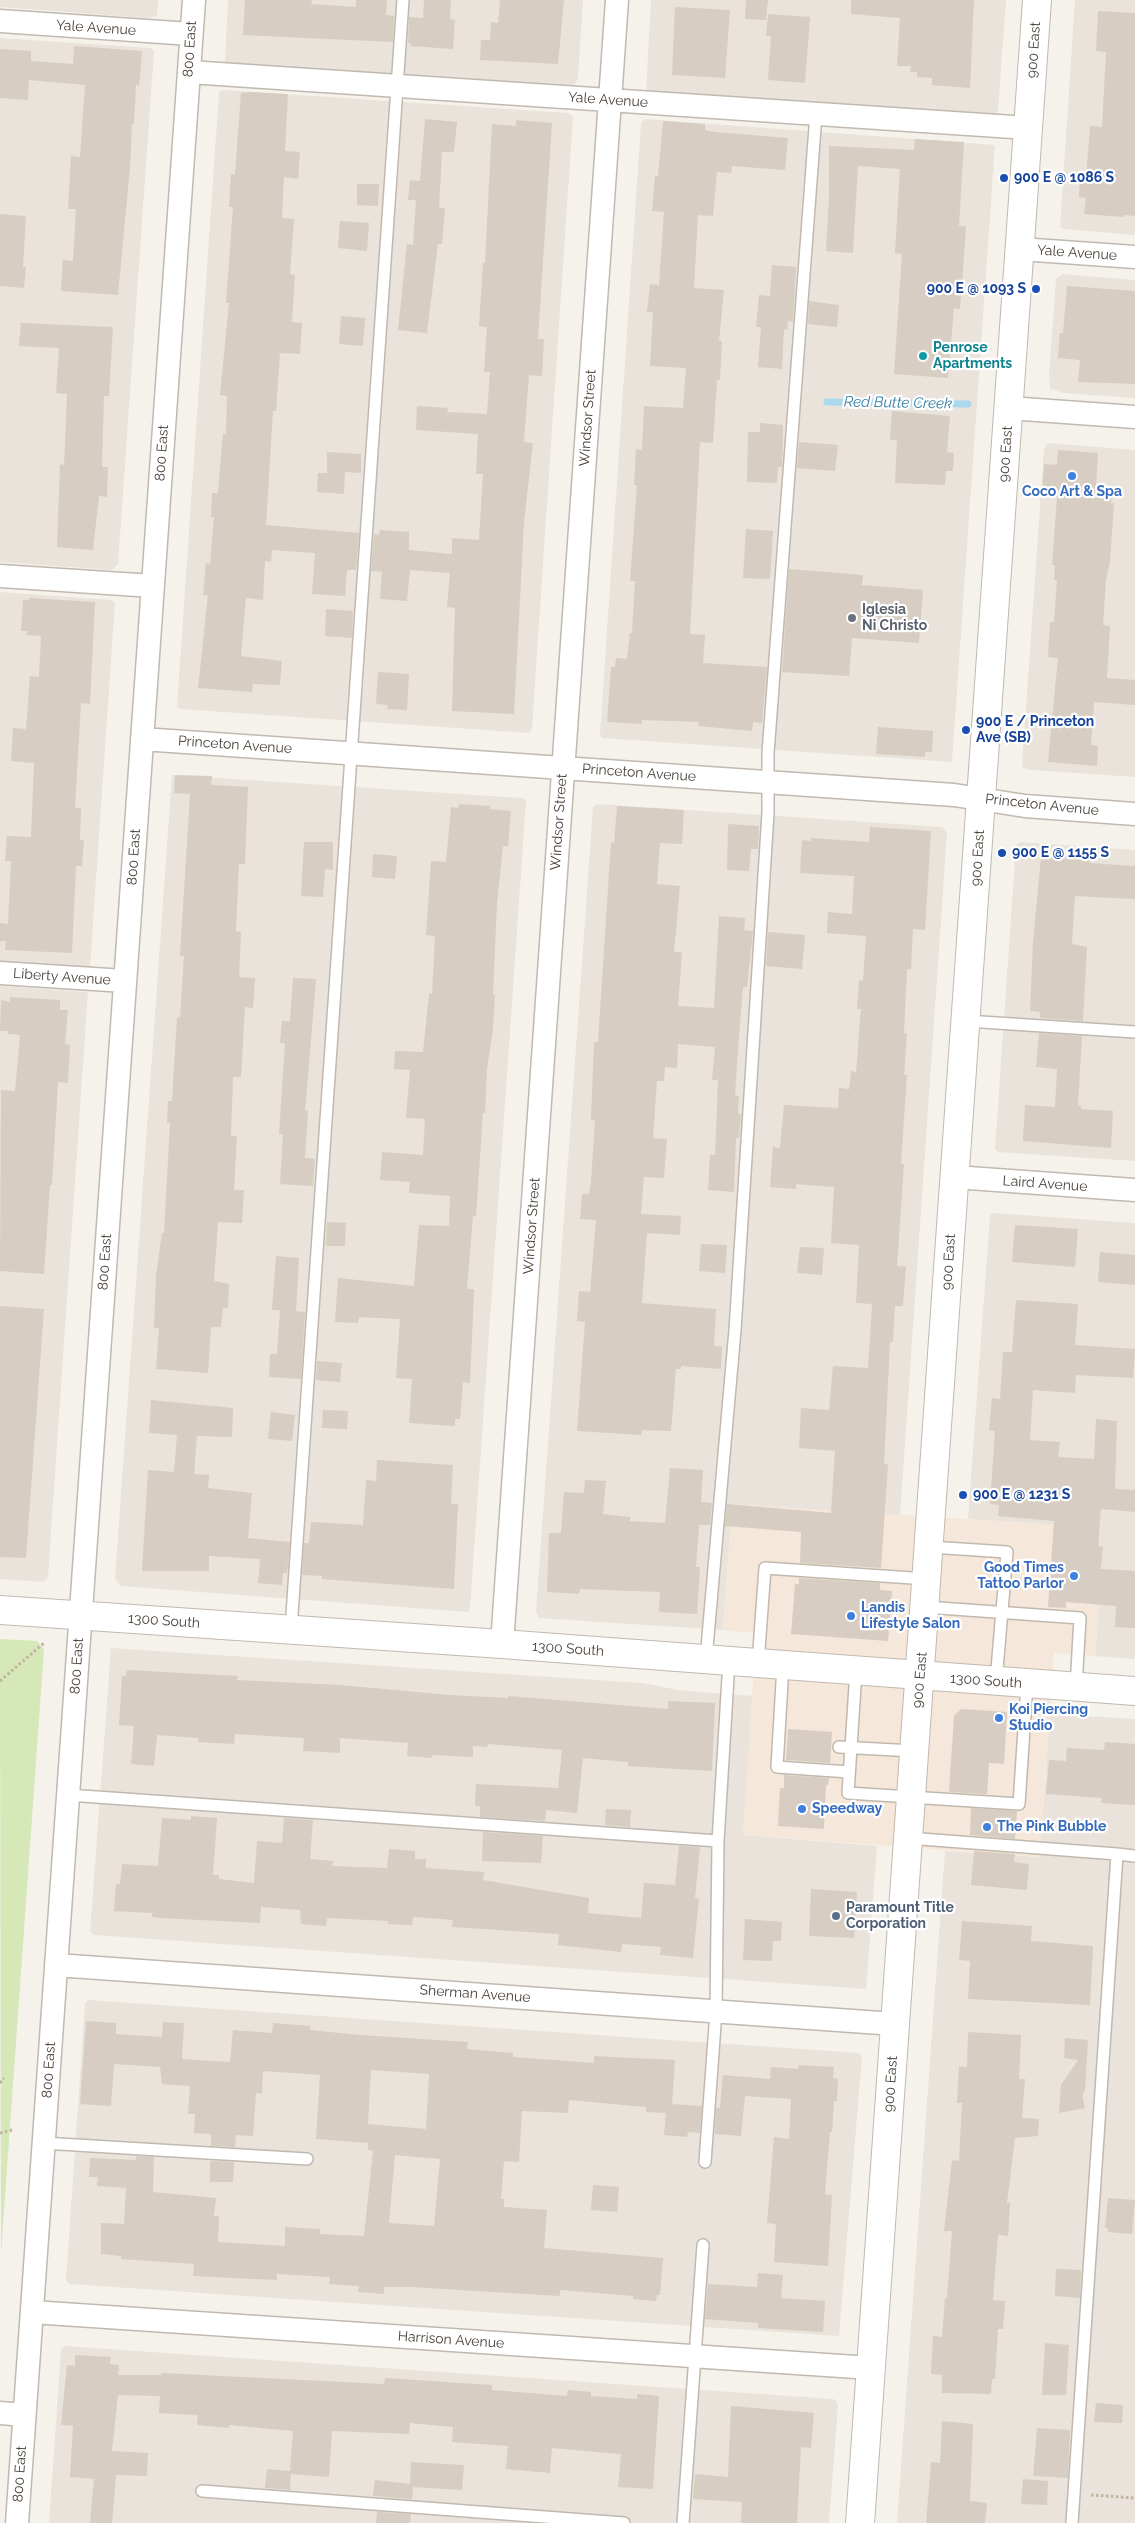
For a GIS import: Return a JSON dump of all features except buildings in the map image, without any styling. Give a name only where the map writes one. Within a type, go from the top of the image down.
[{"type":"street","name":"800 East","points":[[17,2523],[194,0]]},
{"type":"street","name":"Windsor Street","points":[[502,1644],[617,0]]},
{"type":"street","name":"900 East","points":[[860,2523],[914,1751],[928,1579],[1037,0]]},
{"type":"street","name":"Yale Avenue","points":[[0,21],[191,34]]},
{"type":"street","name":"Yale Avenue","points":[[188,72],[1028,128]]},
{"type":"street","name":"Yale Avenue","points":[[1020,249],[1135,257]]},
{"type":"street","points":[[1009,408],[1135,417]]},
{"type":"street","points":[[0,576],[153,586]]},
{"type":"street","name":"Princeton Avenue","points":[[142,739],[948,794],[1025,806],[1135,814]]},
{"type":"street","name":"Liberty Avenue","points":[[0,973],[125,981]]},
{"type":"street","name":"Laird Avenue","points":[[955,1177],[1135,1190]]},
{"type":"street","name":"1300 South","points":[[0,1610],[502,1644],[1135,1691]]},
{"type":"street","name":"Sherman Avenue","points":[[56,1965],[895,2024]]},
{"type":"street","name":"Harrison Avenue","points":[[32,2312],[871,2368]]},
{"type":"street","points":[[0,2413],[24,2415]]},
{"type":"lane","points":[[290,1630],[403,0]]},
{"type":"lane","points":[[705,2162],[716,2011],[718,1660],[735,1330],[764,871],[767,782],[816,114]]},
{"type":"lane","points":[[966,1021],[1135,1032]]},
{"type":"lane","points":[[930,1546],[1007,1552],[996,1682]]},
{"type":"lane","points":[[850,1772],[777,1767],[765,1568],[928,1579]]},
{"type":"lane","points":[[926,1607],[1080,1618],[1076,1687]]},
{"type":"lane","points":[[856,1671],[848,1793],[1019,1804],[1027,1684]]},
{"type":"lane","points":[[838,1747],[914,1751]]},
{"type":"lane","points":[[68,1795],[718,1841]]},
{"type":"lane","points":[[908,1838],[1135,1856]]},
{"type":"lane","points":[[1072,2523],[1117,1854]]},
{"type":"lane","points":[[44,2143],[306,2159]]},
{"type":"lane","points":[[683,2523],[703,2245]]},
{"type":"lane","points":[[202,2491],[624,2523]]},
{"type":"path","points":[[0,1681],[44,1643]]},
{"type":"path","points":[[0,2083],[4,2078]]},
{"type":"path","points":[[0,2133],[12,2130]]},
{"type":"path","points":[[1074,2494],[1135,2498]]},
{"type":"shaded area","points":[[0,0],[158,0],[157,16],[147,18],[0,7]]},
{"type":"shaded area","points":[[228,0],[583,0],[578,79],[573,87],[225,63]]},
{"type":"shaded area","points":[[651,0],[1006,0],[998,111],[996,115],[646,92]]},
{"type":"shaded area","points":[[1075,0],[1135,0],[1135,235],[1064,229],[1060,227]]},
{"type":"shaded area","points":[[0,38],[150,48],[154,51],[118,564],[112,570],[0,562]]},
{"type":"shaded area","points":[[223,90],[568,113],[573,117],[532,728],[529,733],[180,709],[177,707],[219,92]]},
{"type":"shaded area","points":[[645,119],[995,145],[952,762],[602,738],[600,735],[641,123]]},
{"type":"shaded area","points":[[1063,274],[1135,280],[1135,398],[1064,393],[1050,389],[1049,375],[1056,279]]},
{"type":"shaded area","points":[[1048,443],[1135,450],[1135,777],[1031,770],[1023,768],[1022,765],[1044,449]]},
{"type":"shaded area","points":[[0,592],[112,600],[115,602],[90,967],[0,961]]},
{"type":"shaded area","points":[[172,775],[522,798],[526,801],[470,1608],[468,1612],[120,1586],[115,1578]]},
{"type":"shaded area","points":[[597,804],[942,827],[947,833],[900,1516],[732,1504],[723,1630],[539,1618],[536,1612],[593,807]]},
{"type":"shaded area","points":[[1021,842],[1135,850],[1135,1161],[998,1152],[995,1149],[1016,845]]},
{"type":"shaded area","points":[[0,986],[88,992],[48,1576],[42,1582],[0,1579]]},
{"type":"shaded area","points":[[993,1213],[1135,1223],[1135,1659],[1095,1656],[1103,1550],[1087,1549],[1088,1527],[968,1519],[990,1215]]},
{"type":"shaded area","points":[[732,1504],[1088,1527],[1087,1548],[1103,1549],[1095,1656],[1054,1653],[1040,1857],[743,1835],[756,1633],[723,1630]]},
{"type":"shaded area","points":[[111,1648],[642,1683],[678,1690],[753,1696],[743,1835],[877,1846],[866,1989],[94,1935],[90,1932]]},
{"type":"shaded area","points":[[1050,1714],[1135,1719],[1135,2523],[897,2523],[945,1851],[1040,1857]]},
{"type":"shaded area","points":[[88,2000],[859,2053],[862,2056],[839,2336],[69,2284],[66,2280],[85,2003]]},
{"type":"shaded area","points":[[64,2346],[833,2399],[837,2402],[838,2406],[829,2523],[49,2523],[61,2350]]},
{"type":"green space","points":[[0,1639],[37,1641],[44,1649],[1,2253]]},
{"type":"waterway","name":"Red Butte Creek","points":[[827,402],[968,404]]},
{"type":"place","name":"900 E @ 1086 S","points":[[1004,178]]},
{"type":"place","name":"900 E @ 1093 S","points":[[1036,289]]},
{"type":"place","name":"Penrose Apartments","points":[[923,356]]},
{"type":"place","name":"Coco Art & Spa","points":[[1072,476]]},
{"type":"place","name":"Iglesia Ni Christo","points":[[852,618]]},
{"type":"place","name":"900 E / Princeton Ave (SB)","points":[[966,730]]},
{"type":"place","name":"900 E @ 1155 S","points":[[1002,853]]},
{"type":"place","name":"900 E @ 1231 S","points":[[963,1495]]},
{"type":"place","name":"Good Times Tattoo Parlor","points":[[1074,1576]]},
{"type":"place","name":"Landis Lifestyle Salon","points":[[851,1616]]},
{"type":"place","name":"Koi Piercing Studio","points":[[999,1718]]},
{"type":"place","name":"Speedway","points":[[802,1809]]},
{"type":"place","name":"The Pink Bubble","points":[[987,1827]]},
{"type":"place","name":"Paramount Title Corporation","points":[[836,1916]]}]
